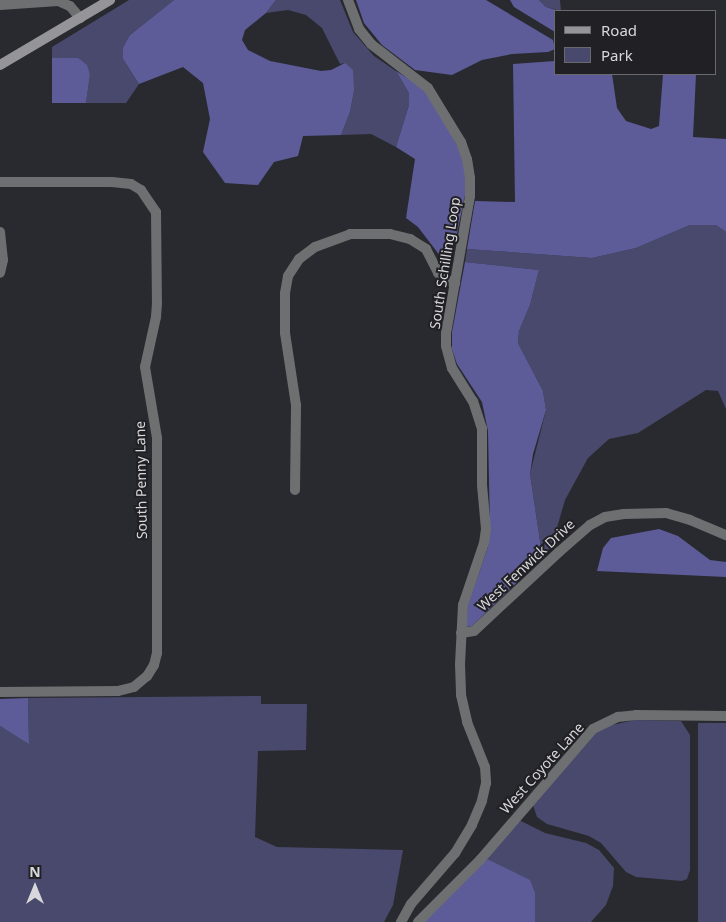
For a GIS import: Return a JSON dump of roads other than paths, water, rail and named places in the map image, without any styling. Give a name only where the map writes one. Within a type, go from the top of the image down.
[{"type":"street","points":[[0,65],[110,0]]},
{"type":"street","name":"South Schilling Loop","points":[[348,0],[359,29],[382,54],[428,88],[461,142],[467,159],[470,196],[446,346],[452,368],[473,401],[482,428],[482,485],[486,529],[484,543],[463,606],[461,695],[467,722],[485,767],[486,783],[482,801],[464,839],[455,853],[411,904],[401,922]]},
{"type":"street","points":[[0,5],[58,1],[70,6],[80,18]]},
{"type":"street","name":"South Penny Lane","points":[[0,182],[112,182],[131,184],[141,190],[156,212],[157,303],[145,367],[157,438],[156,653],[154,665],[147,676],[134,687],[118,691],[0,692]]},
{"type":"street","points":[[0,232],[3,260],[0,273]]},
{"type":"street","points":[[295,490],[296,405],[285,332],[285,294],[288,276],[299,259],[315,247],[343,236],[368,232],[390,234],[410,239],[426,249],[438,273],[444,279],[455,283]]},
{"type":"street","name":"West Fenwick Drive","points":[[461,633],[474,631],[590,525],[605,517],[624,514],[666,514],[690,520],[726,535]]},
{"type":"street","name":"West Coyote Lane","points":[[418,922],[480,860],[593,730],[618,717],[636,715],[726,716]]}]
